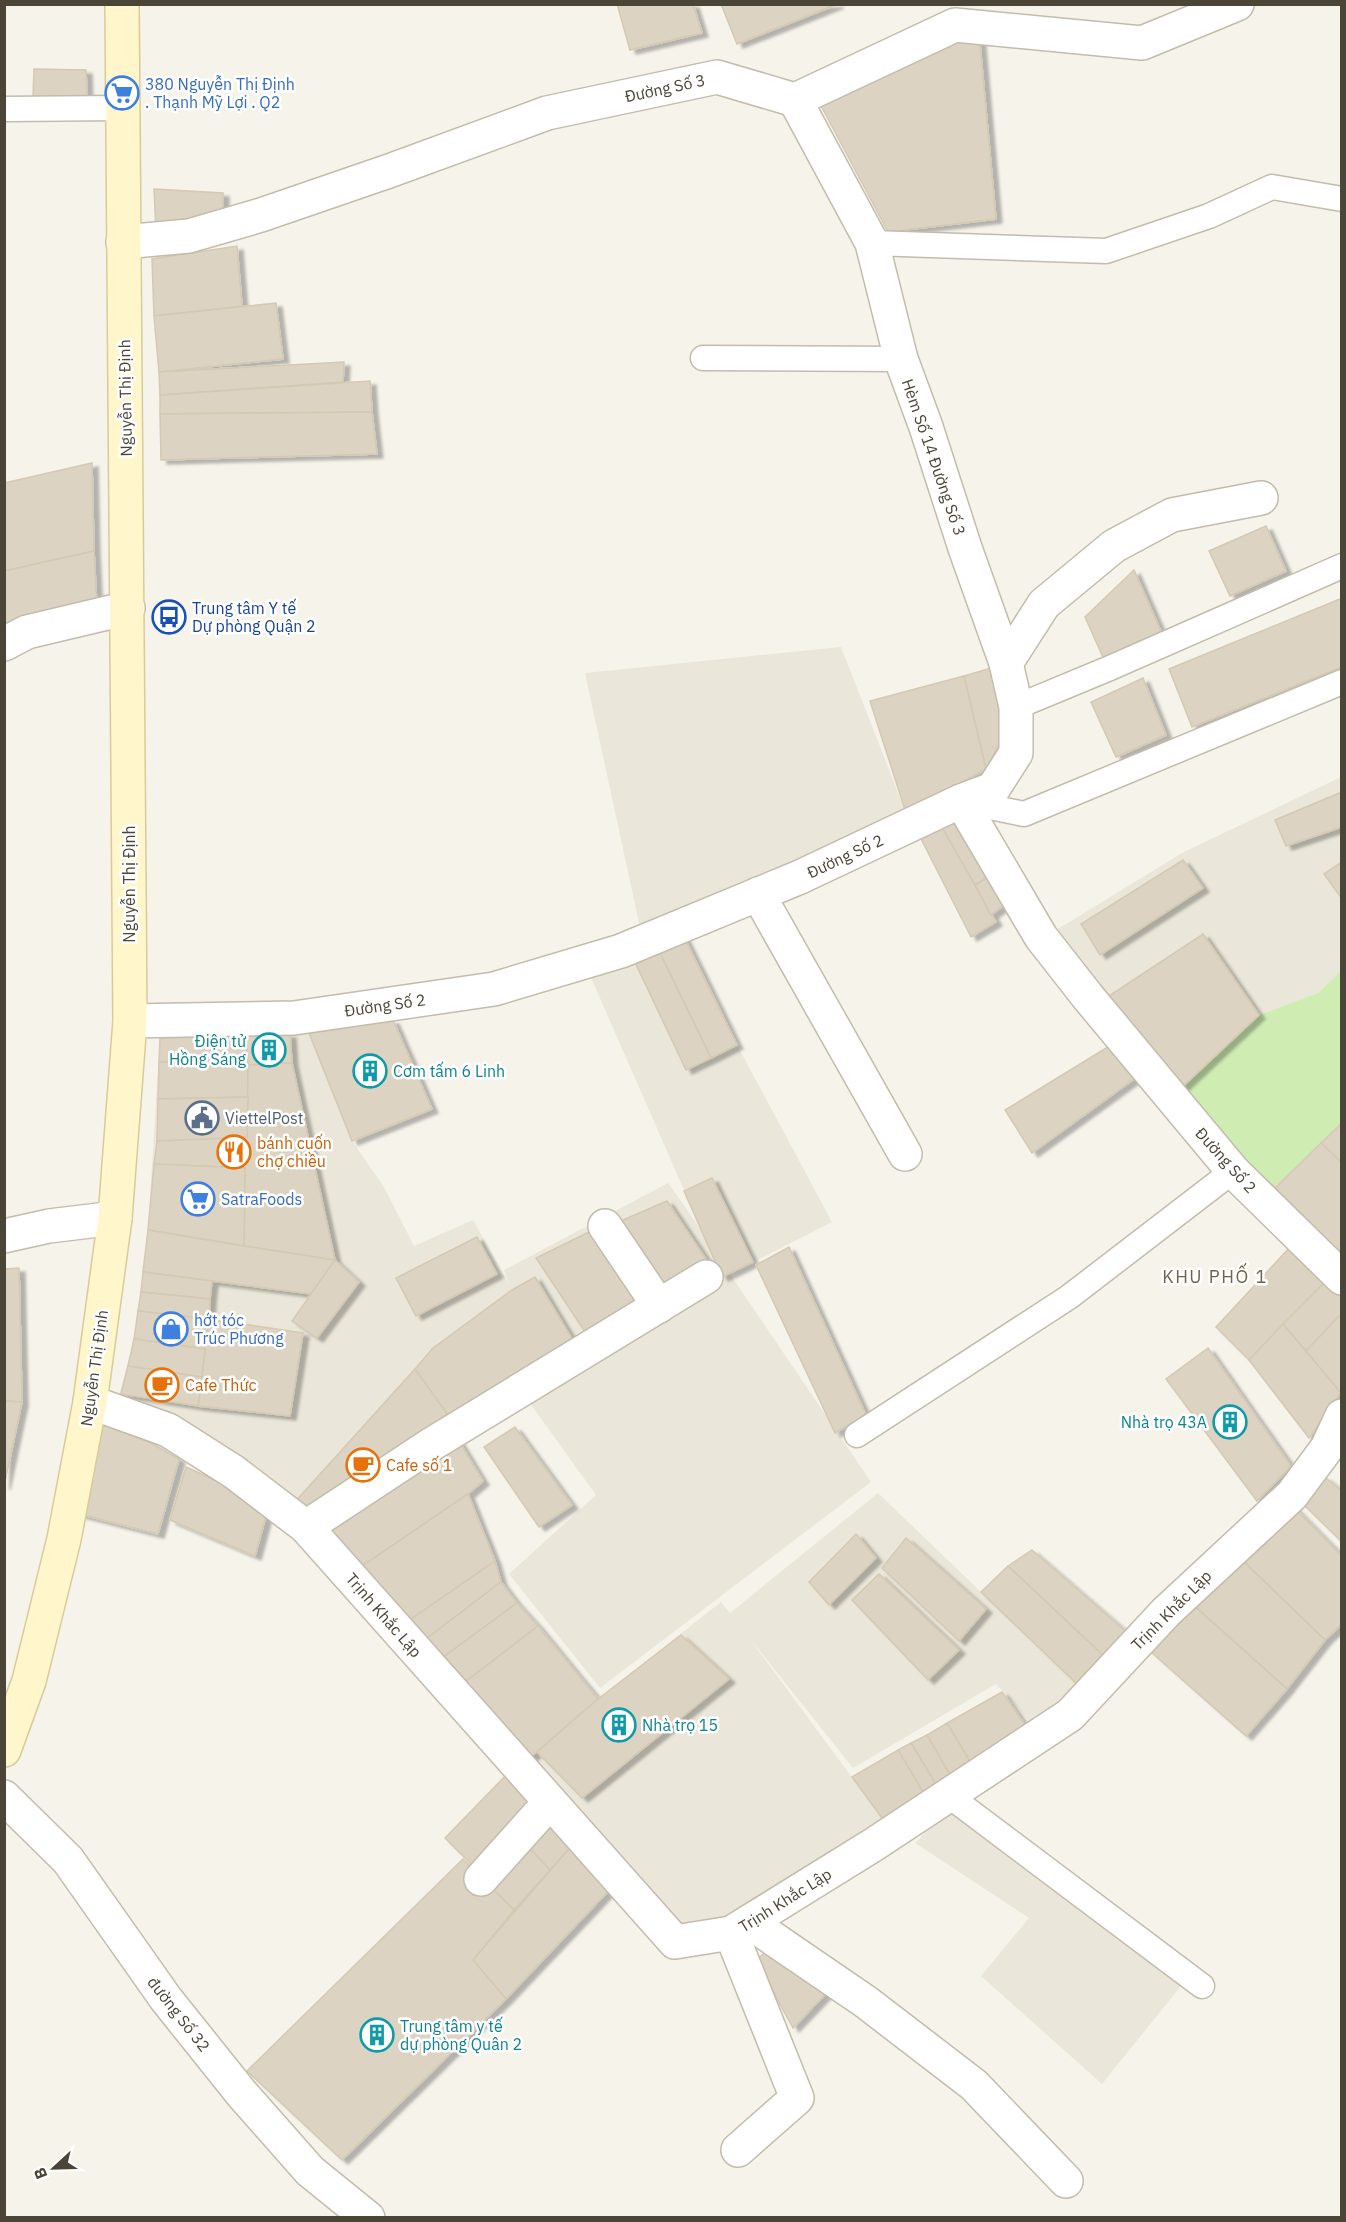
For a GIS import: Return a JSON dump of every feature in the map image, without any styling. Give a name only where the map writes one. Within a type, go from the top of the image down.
[{"type":"main road","name":"Nguyễn Thị Định","points":[[4,1750],[29,1681],[64,1539],[90,1402],[115,1218],[130,1021],[122,4]]},
{"type":"street","points":[[795,100],[961,15],[1142,43],[1237,4]]},
{"type":"street","name":"Đường Số 3","points":[[123,242],[200,233],[261,215],[389,171],[547,113],[694,81],[717,77],[795,100]]},
{"type":"street","name":"Hèm Số 14 Đường Số 3","points":[[795,100],[872,243],[901,359],[1006,663],[1016,707],[1016,753],[993,789],[961,801]]},
{"type":"street","points":[[1006,663],[1044,604],[1114,546],[1172,515],[1261,498]]},
{"type":"street","points":[[4,644],[27,632],[128,608]]},
{"type":"street","name":"Đường Số 2","points":[[130,1021],[294,1018],[494,989],[621,951],[801,877],[961,801],[1041,937],[1088,997],[1233,1171],[1341,1278]]},
{"type":"street","points":[[758,894],[905,1154]]},
{"type":"street","points":[[4,1236],[49,1226],[115,1218]]},
{"type":"street","points":[[605,1226],[659,1306]]},
{"type":"street","points":[[306,1527],[432,1443],[706,1276]]},
{"type":"street","name":"Trịnh Khắc Lập","points":[[90,1402],[168,1430],[234,1472],[306,1527],[675,1942],[740,1928],[948,1796],[1070,1715],[1166,1612],[1292,1495],[1327,1448],[1341,1416]]},
{"type":"street","name":"đường Số 32","points":[[4,1797],[68,1860],[166,1999],[242,2094],[310,2171],[368,2217]]},
{"type":"street","points":[[482,1879],[549,1802]]},
{"type":"street","points":[[738,2150],[797,2098],[740,1928]]},
{"type":"street","points":[[740,1928],[866,2002],[974,2085],[1066,2181]]},
{"type":"lane","points":[[4,109],[122,108]]},
{"type":"lane","points":[[872,243],[1106,251],[1209,216],[1272,188],[1341,199]]},
{"type":"lane","points":[[703,357],[901,359]]},
{"type":"lane","points":[[1016,707],[1341,566]]},
{"type":"lane","points":[[961,801],[1024,814],[1341,682]]},
{"type":"lane","points":[[857,1436],[1069,1297],[1233,1171]]},
{"type":"lane","points":[[948,1796],[1202,1986]]},
{"type":"shaded area","points":[[841,647],[906,813],[641,932],[585,673]]},
{"type":"shaded area","points":[[1341,777],[1341,971],[1318,993],[1259,1015],[1202,934],[1103,1000],[1053,932],[1182,853]]},
{"type":"shaded area","points":[[684,937],[737,1045],[832,1222],[730,1274],[871,1482],[600,1688],[509,1574],[596,1495],[524,1395],[312,1523],[118,1399],[134,1339],[143,1272],[311,1294],[335,1260],[148,1230],[160,1038],[309,1033],[352,1141],[384,1187],[414,1246],[473,1220],[509,1284],[504,1270],[668,1183],[702,1231],[589,973]]},
{"type":"shaded area","points":[[878,1493],[1080,1687],[1038,1730],[996,1684],[853,1768],[747,1635],[887,1825],[731,1933],[678,1934],[526,1761],[598,1699],[721,1602],[730,1613]]},
{"type":"shaded area","points":[[951,1807],[1185,1981],[1102,2084],[981,1976],[1029,1918],[915,1843]]},
{"type":"green space","points":[[1341,971],[1341,1123],[1269,1194],[1179,1090],[1259,1015],[1318,993]]},
{"type":"building","points":[[617,4],[693,4],[702,33],[630,50]]},
{"type":"building","points":[[721,4],[838,4],[737,44]]},
{"type":"building","points":[[979,33],[996,219],[888,232],[818,100]]},
{"type":"building","points":[[34,69],[86,70],[87,97],[33,97]]},
{"type":"building","points":[[154,189],[223,193],[223,218],[156,231]]},
{"type":"building","points":[[237,246],[242,306],[154,316],[152,259]]},
{"type":"building","points":[[276,303],[283,359],[159,372],[154,316]]},
{"type":"building","points":[[344,362],[343,382],[160,395],[159,372]]},
{"type":"building","points":[[370,381],[372,412],[160,414],[160,395]]},
{"type":"building","points":[[372,412],[377,454],[161,460],[160,414]]},
{"type":"building","points":[[92,463],[94,551],[4,571],[4,483]]},
{"type":"building","points":[[1266,526],[1286,571],[1230,596],[1209,551]]},
{"type":"building","points":[[94,551],[97,608],[4,631],[4,571]]},
{"type":"building","points":[[1134,570],[1163,636],[1106,664],[1085,617]]},
{"type":"building","points":[[1342,598],[1342,667],[1192,727],[1169,669]]},
{"type":"building","points":[[998,666],[1007,730],[986,769],[964,676]]},
{"type":"building","points":[[964,676],[986,769],[906,813],[870,701]]},
{"type":"building","points":[[1143,678],[1166,735],[1116,757],[1091,702]]},
{"type":"building","points":[[1342,792],[1342,827],[1286,846],[1275,820]]},
{"type":"building","points":[[958,821],[990,876],[975,885],[940,824]]},
{"type":"building","points":[[940,824],[996,922],[971,937],[918,833]]},
{"type":"building","points":[[1183,860],[1203,888],[1100,955],[1081,924]]},
{"type":"building","points":[[1342,862],[1342,899],[1324,874]]},
{"type":"building","points":[[990,876],[1008,902],[991,915],[975,885]]},
{"type":"building","points":[[1203,934],[1259,1015],[1179,1090],[1103,1000]]},
{"type":"building","points":[[684,937],[737,1045],[711,1058],[657,947]]},
{"type":"building","points":[[657,947],[711,1058],[686,1070],[633,958]]},
{"type":"building","name":"Cơm tấm 6 Linh","points":[[393,1020],[432,1109],[352,1141],[309,1033]]},
{"type":"building","name":"Điện tử Hồng Sáng","points":[[290,1034],[292,1063],[248,1065],[246,1036]]},
{"type":"building","points":[[246,1036],[248,1065],[159,1062],[160,1038]]},
{"type":"building","points":[[1111,1045],[1141,1074],[1032,1153],[1005,1110]]},
{"type":"building","points":[[159,1062],[248,1065],[248,1097],[158,1099]]},
{"type":"building","name":"bánh cuốn chợ chiều","points":[[292,1063],[335,1260],[244,1246],[245,1168],[154,1164],[157,1141],[247,1137],[248,1065]]},
{"type":"building","name":"ViettelPost","points":[[248,1097],[247,1137],[157,1141],[158,1099]]},
{"type":"building","points":[[1342,1123],[1342,1163],[1321,1143]]},
{"type":"building","points":[[1321,1143],[1342,1163],[1342,1265],[1269,1194]]},
{"type":"building","name":"SatraFoods","points":[[154,1164],[245,1168],[244,1246],[148,1230]]},
{"type":"building","points":[[712,1178],[753,1262],[722,1277],[684,1191]]},
{"type":"building","points":[[667,1201],[706,1259],[652,1293],[609,1226]]},
{"type":"building","points":[[601,1226],[649,1295],[587,1335],[536,1258]]},
{"type":"building","points":[[148,1230],[335,1260],[311,1294],[143,1272]]},
{"type":"building","points":[[477,1237],[497,1274],[416,1316],[396,1278]]},
{"type":"building","points":[[1291,1246],[1328,1279],[1249,1360],[1216,1327]]},
{"type":"building","points":[[789,1247],[866,1415],[835,1433],[756,1265]]},
{"type":"building","points":[[335,1260],[359,1282],[317,1338],[292,1321]]},
{"type":"building","points":[[19,1268],[22,1402],[4,1401],[4,1269]]},
{"type":"building","points":[[143,1272],[212,1281],[210,1299],[141,1292]]},
{"type":"building","points":[[535,1277],[577,1347],[455,1425],[415,1369],[433,1348],[512,1290]]},
{"type":"building","points":[[1328,1279],[1342,1294],[1342,1313],[1306,1351],[1283,1324]]},
{"type":"building","points":[[141,1292],[210,1299],[209,1319],[138,1311]]},
{"type":"building","name":"hớt tóc Trúc Phương","points":[[138,1311],[209,1319],[205,1349],[134,1339]]},
{"type":"building","points":[[1342,1313],[1342,1392],[1341,1393],[1306,1351]]},
{"type":"building","points":[[209,1319],[303,1333],[290,1416],[198,1406]]},
{"type":"building","points":[[1283,1324],[1341,1393],[1309,1438],[1249,1360]]},
{"type":"building","points":[[134,1339],[205,1349],[202,1377],[128,1366]]},
{"type":"building","name":"Nhà trọ 43A","points":[[1208,1348],[1291,1466],[1257,1501],[1166,1379]]},
{"type":"building","name":"Cafe Thức","points":[[128,1366],[202,1377],[198,1406],[121,1394]]},
{"type":"building","name":"Cafe số 1","points":[[415,1369],[455,1425],[312,1523],[293,1504]]},
{"type":"building","points":[[4,1401],[22,1402],[4,1486]]},
{"type":"building","points":[[99,1423],[151,1443],[179,1459],[158,1534],[79,1514]]},
{"type":"building","points":[[515,1427],[572,1505],[539,1527],[484,1447]]},
{"type":"building","points":[[455,1435],[483,1481],[468,1494],[355,1571],[317,1527]]},
{"type":"building","points":[[186,1467],[269,1505],[255,1556],[170,1520]]},
{"type":"building","points":[[1325,1477],[1342,1491],[1342,1542],[1301,1502]]},
{"type":"building","points":[[468,1494],[495,1561],[404,1624],[355,1571]]},
{"type":"building","points":[[1293,1506],[1342,1556],[1342,1624],[1325,1640],[1240,1558]]},
{"type":"building","points":[[856,1534],[876,1558],[829,1605],[809,1582]]},
{"type":"building","points":[[906,1538],[986,1609],[959,1641],[882,1568]]},
{"type":"building","points":[[1032,1550],[1129,1634],[1106,1658],[1008,1566]]},
{"type":"building","points":[[1240,1558],[1325,1640],[1287,1689],[1191,1603]]},
{"type":"building","points":[[495,1561],[501,1582],[422,1642],[404,1624]]},
{"type":"building","points":[[1008,1566],[1106,1658],[1080,1687],[981,1592]]},
{"type":"building","points":[[879,1574],[959,1650],[928,1680],[852,1600]]},
{"type":"building","points":[[501,1582],[517,1603],[438,1661],[422,1642]]},
{"type":"building","points":[[517,1603],[538,1626],[460,1686],[438,1661]]},
{"type":"building","points":[[1191,1603],[1287,1689],[1246,1736],[1151,1652]]},
{"type":"building","points":[[538,1626],[598,1699],[526,1761],[460,1686]]},
{"type":"building","name":"Nhà trọ 15","points":[[681,1635],[729,1679],[582,1798],[537,1752],[598,1699]]},
{"type":"building","points":[[1002,1692],[1032,1735],[975,1770],[947,1723]]},
{"type":"building","points":[[947,1723],[975,1770],[954,1782],[927,1735]]},
{"type":"building","points":[[927,1735],[954,1782],[940,1791],[911,1743]]},
{"type":"building","points":[[911,1743],[940,1791],[927,1799],[898,1750]]},
{"type":"building","points":[[898,1750],[927,1799],[887,1825],[852,1777]]},
{"type":"building","points":[[513,1768],[543,1801],[479,1872],[445,1838]]},
{"type":"building","points":[[546,1812],[574,1843],[550,1870],[521,1839]]},
{"type":"building","points":[[521,1839],[550,1870],[514,1910],[485,1882]]},
{"type":"building","points":[[574,1843],[615,1884],[506,1999],[473,1960]]},
{"type":"building","name":"Trung tâm y tế dự phòng Quân 2","points":[[463,1859],[514,1910],[473,1960],[506,1999],[342,2160],[247,2071]]},
{"type":"building","points":[[774,1943],[834,1985],[793,2028],[756,1961]]},
{"type":"place","name":"380 Nguyễn Thị Định . Thạnh Mỹ Lợi . Q2","points":[[122,93]]},
{"type":"place","name":"Trung tâm Y tế Dự phòng Quận 2","points":[[169,617]]},
{"type":"place","name":"Điện tử Hồng Sáng","points":[[269,1050]]},
{"type":"place","name":"Cơm tấm 6 Linh","points":[[370,1071]]},
{"type":"place","name":"ViettelPost","points":[[202,1118]]},
{"type":"place","name":"bánh cuốn chợ chiều","points":[[234,1152]]},
{"type":"place","name":"SatraFoods","points":[[198,1199]]},
{"type":"place","name":"hớt tóc Trúc Phương","points":[[171,1329]]},
{"type":"place","name":"Cafe Thức","points":[[162,1385]]},
{"type":"place","name":"Nhà trọ 43A","points":[[1230,1422]]},
{"type":"place","name":"Cafe số 1","points":[[363,1465]]},
{"type":"place","name":"Nhà trọ 15","points":[[619,1725]]},
{"type":"place","name":"Trung tâm y tế dự phòng Quân 2","points":[[377,2035]]},
{"type":"district","name":"KHU PHỐ 1","points":[[1215,1277]]}]
